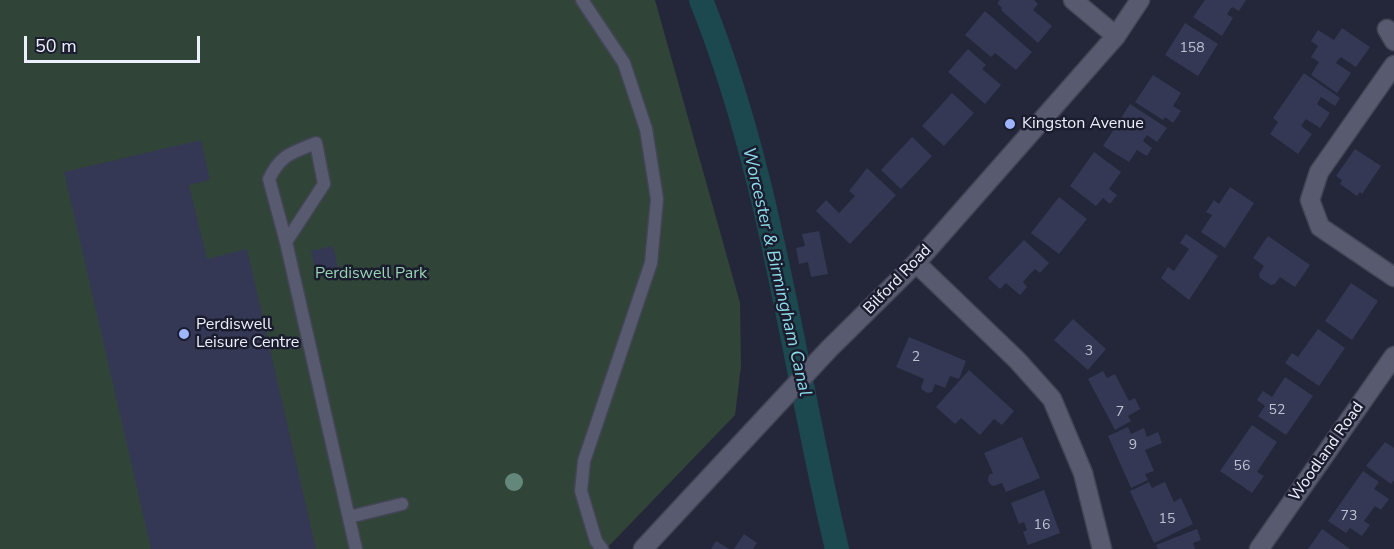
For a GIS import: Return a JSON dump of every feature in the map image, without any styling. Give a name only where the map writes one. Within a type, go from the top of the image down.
[{"type":"street","points":[[1073,0],[1116,36]]},
{"type":"street","name":"Bilford Road","points":[[643,549],[838,340],[916,263],[1116,36],[1140,0]]},
{"type":"street","points":[[1394,65],[1318,171],[1310,200],[1320,227],[1394,277]]},
{"type":"street","points":[[916,263],[1017,360],[1052,399],[1083,473],[1102,549]]},
{"type":"street","name":"Woodland Road","points":[[1259,549],[1394,356]]},
{"type":"lane","points":[[582,0],[624,63],[646,129],[657,199],[651,263],[584,460],[581,491],[596,541],[603,549]]},
{"type":"lane","points":[[286,242],[324,184],[316,143],[293,152],[278,162],[269,179],[286,242],[356,549]]},
{"type":"lane","points":[[349,517],[402,504]]},
{"type":"green space","name":"Perdiswell Park","points":[[0,0],[655,0],[740,303],[741,366],[735,415],[606,549],[0,549]]},
{"type":"building","points":[[1000,0],[1034,0],[1038,4],[1033,10],[1052,26],[1038,43],[1001,10],[1002,8],[997,3]]},
{"type":"building","points":[[1205,0],[1246,0],[1239,11],[1232,7],[1227,14],[1233,18],[1222,36],[1193,17]]},
{"type":"building","points":[[985,11],[1032,52],[1016,70],[995,53],[991,57],[965,35]]},
{"type":"building","points":[[1185,23],[1218,44],[1198,76],[1165,55]]},
{"type":"building","points":[[1342,28],[1370,47],[1356,67],[1341,57],[1338,60],[1336,63],[1351,73],[1337,93],[1311,75],[1319,62],[1311,57],[1318,46],[1311,41],[1318,30],[1334,40]]},
{"type":"building","points":[[968,49],[986,65],[982,69],[1001,85],[985,104],[948,72]]},
{"type":"building","points":[[1304,73],[1340,98],[1335,106],[1321,97],[1317,104],[1330,113],[1320,128],[1306,119],[1301,126],[1312,134],[1298,154],[1270,134],[1278,122],[1273,118]]},
{"type":"building","points":[[1153,75],[1181,93],[1173,106],[1181,111],[1173,123],[1165,117],[1163,120],[1135,102]]},
{"type":"building","points":[[952,93],[974,113],[944,146],[922,126]]},
{"type":"building","points":[[1130,104],[1167,128],[1157,142],[1147,135],[1143,141],[1152,148],[1147,156],[1137,150],[1129,162],[1103,146]]},
{"type":"building","points":[[912,137],[932,156],[901,189],[881,170]]},
{"type":"building","name":"Perdiswell Leisure Centre","points":[[201,140],[210,180],[189,185],[207,259],[247,249],[316,549],[151,549],[64,172]]},
{"type":"building","points":[[1355,149],[1381,166],[1362,194],[1360,192],[1357,196],[1340,184],[1342,180],[1336,176]]},
{"type":"building","points":[[1094,152],[1121,172],[1109,189],[1117,195],[1110,204],[1103,198],[1096,206],[1070,186]]},
{"type":"building","points":[[867,168],[896,195],[850,244],[816,211],[826,200],[839,213],[855,196],[849,191]]},
{"type":"building","points":[[1230,187],[1254,203],[1225,248],[1201,232],[1212,215],[1206,212],[1214,200],[1219,204]]},
{"type":"building","points":[[1059,197],[1087,219],[1059,254],[1031,233]]},
{"type":"building","points":[[819,231],[828,274],[811,277],[808,262],[799,264],[796,248],[805,246],[802,234]]},
{"type":"building","points":[[1186,234],[1218,256],[1189,300],[1161,278],[1168,267],[1174,271],[1189,249],[1180,243]]},
{"type":"building","points":[[1268,236],[1310,265],[1295,287],[1280,277],[1275,284],[1271,285],[1260,278],[1259,274],[1264,266],[1253,258]]},
{"type":"building","points":[[1024,240],[1049,263],[1040,273],[1035,269],[1029,275],[1023,282],[1027,287],[1020,295],[1006,283],[1000,289],[988,278]]},
{"type":"building","points":[[333,246],[339,272],[317,277],[311,251]]},
{"type":"building","points":[[1351,283],[1378,301],[1352,340],[1325,321]]},
{"type":"building","points":[[1073,319],[1106,349],[1088,370],[1054,340]]},
{"type":"building","points":[[1318,329],[1345,348],[1319,386],[1285,363],[1292,353],[1298,357]]},
{"type":"building","points":[[909,337],[966,361],[959,379],[950,376],[945,388],[935,384],[932,392],[922,390],[924,379],[896,367]]},
{"type":"building","points":[[969,370],[1014,411],[1002,425],[994,419],[980,435],[961,418],[955,424],[936,407]]},
{"type":"building","points":[[1103,371],[1107,378],[1115,374],[1129,401],[1135,398],[1140,409],[1128,416],[1131,421],[1115,430],[1088,379]]},
{"type":"building","points":[[1285,377],[1313,396],[1286,435],[1258,416],[1265,406],[1257,400],[1263,391],[1272,397]]},
{"type":"building","points":[[1252,425],[1277,442],[1257,472],[1264,476],[1252,493],[1220,471]]},
{"type":"building","points":[[1128,427],[1131,434],[1144,428],[1147,437],[1158,432],[1162,443],[1145,450],[1154,471],[1145,474],[1148,480],[1131,488],[1108,436]]},
{"type":"building","points":[[1022,437],[1040,478],[1006,492],[1002,483],[993,486],[990,484],[989,475],[993,473],[984,453]]},
{"type":"building","points":[[1385,442],[1394,448],[1394,480],[1391,484],[1366,466]]},
{"type":"building","points":[[1363,471],[1379,482],[1374,489],[1389,499],[1381,510],[1375,506],[1364,521],[1370,525],[1362,536],[1350,528],[1346,533],[1328,521]]},
{"type":"building","points":[[1149,482],[1152,488],[1165,482],[1174,502],[1181,498],[1193,524],[1154,543],[1130,491]]},
{"type":"building","points":[[1044,490],[1060,533],[1028,545],[1023,532],[1027,530],[1024,522],[1019,524],[1011,503]]},
{"type":"building","points":[[1197,529],[1201,540],[1193,543],[1195,549],[1158,549],[1156,545]]},
{"type":"building","points":[[1322,529],[1350,549],[1308,549]]},
{"type":"building","points":[[744,534],[757,543],[753,549],[734,549]]},
{"type":"building","points":[[716,541],[729,549],[711,549]]},
{"type":"waterway","name":"Worcester & Birmingham Canal","points":[[701,0],[746,134],[764,203],[837,549]]},
{"type":"place","name":"Kingston Avenue","points":[[1010,124]]},
{"type":"place","name":"Perdiswell Leisure Centre","points":[[184,334]]}]
